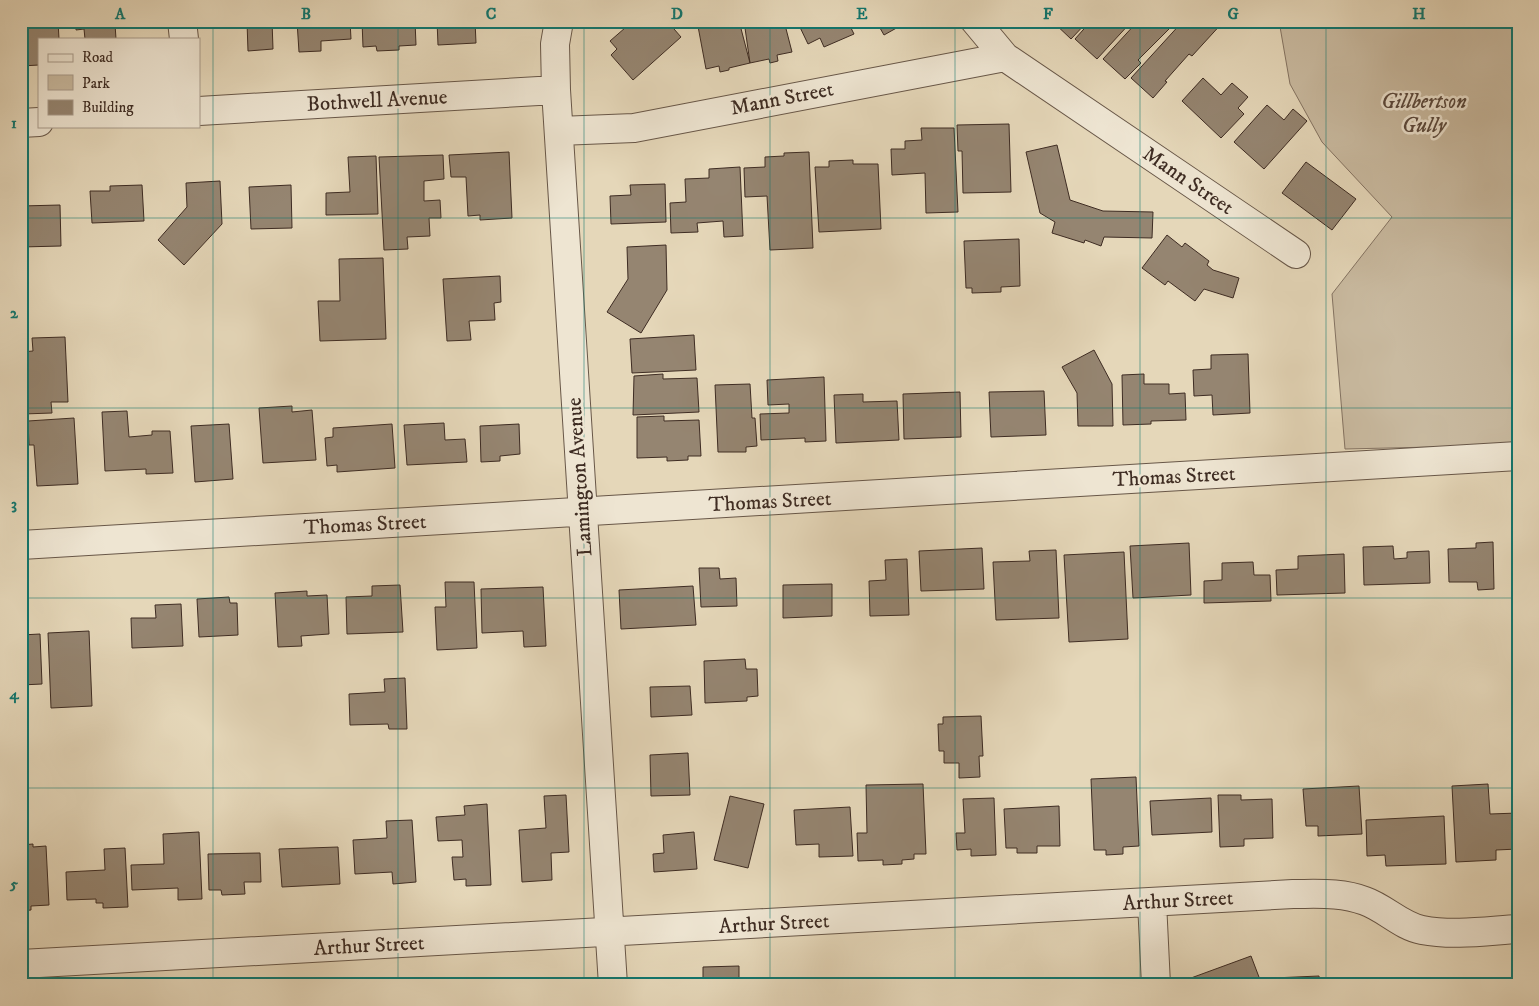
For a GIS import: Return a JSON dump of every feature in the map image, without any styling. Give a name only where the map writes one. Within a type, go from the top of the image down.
[{"type":"street","points":[[182,21],[184,38]]},
{"type":"street","name":"Lamington Avenue","points":[[559,21],[555,44],[556,90],[613,985]]},
{"type":"street","name":"Mann Street","points":[[975,21],[1005,57],[1296,254]]},
{"type":"street","name":"Mann Street","points":[[559,131],[634,128],[1005,57]]},
{"type":"street","name":"Bothwell Avenue","points":[[200,111],[556,90]]},
{"type":"street","points":[[21,123],[38,122]]},
{"type":"street","name":"Thomas Street","points":[[21,545],[1518,456]]},
{"type":"street","name":"Arthur Street","points":[[21,964],[1336,893],[1366,901],[1394,918],[1421,930],[1453,933],[1518,929]]},
{"type":"street","points":[[1152,902],[1156,985]]},
{"type":"green space","name":"Gillbertson Gully","points":[[1279,21],[1518,21],[1518,445],[1345,449],[1332,294],[1392,217],[1322,142],[1290,84]]},
{"type":"building","points":[[21,21],[58,21],[59,38],[38,38],[38,65],[21,66]]},
{"type":"building","points":[[76,21],[140,21],[140,23],[115,24],[116,38],[85,38],[84,29],[76,30]]},
{"type":"building","points":[[227,21],[272,21],[273,49],[248,51],[247,22]]},
{"type":"building","points":[[297,21],[350,21],[351,39],[321,41],[321,51],[299,52]]},
{"type":"building","points":[[362,21],[415,21],[416,45],[399,46],[399,50],[377,51],[376,46],[363,47]]},
{"type":"building","points":[[437,21],[475,21],[476,43],[438,45]]},
{"type":"building","points":[[633,21],[667,21],[681,37],[633,80],[611,55],[617,49],[610,41]]},
{"type":"building","points":[[697,21],[739,21],[750,63],[720,72],[719,66],[706,69]]},
{"type":"building","points":[[744,21],[784,21],[792,52],[777,55],[778,61],[770,63],[769,59],[750,63]]},
{"type":"building","points":[[797,21],[855,21],[849,24],[854,34],[824,47],[820,38],[808,44]]},
{"type":"building","points":[[876,21],[909,21],[884,35]]},
{"type":"building","points":[[1052,21],[1088,21],[1071,39]]},
{"type":"building","points":[[1091,21],[1132,21],[1097,59],[1075,39]]},
{"type":"building","points":[[1138,21],[1177,21],[1138,60],[1141,63],[1125,79],[1103,59]]},
{"type":"building","points":[[1183,21],[1224,21],[1192,56],[1189,54],[1153,98],[1131,78]]},
{"type":"building","points":[[1203,78],[1221,95],[1232,83],[1248,97],[1238,108],[1244,114],[1221,138],[1182,101]]},
{"type":"building","points":[[1267,105],[1284,120],[1293,109],[1307,121],[1264,169],[1234,142]]},
{"type":"building","points":[[1009,124],[1011,192],[963,193],[962,151],[958,151],[957,125]]},
{"type":"building","points":[[921,128],[954,128],[958,212],[926,213],[925,173],[892,175],[891,149],[905,149],[905,141],[922,140]]},
{"type":"building","points":[[1057,145],[1070,200],[1103,211],[1153,212],[1152,238],[1104,237],[1101,246],[1085,240],[1084,243],[1052,233],[1055,222],[1040,213],[1026,152]]},
{"type":"building","points":[[509,152],[512,218],[480,220],[480,215],[468,216],[466,177],[451,177],[449,155]]},
{"type":"building","points":[[809,152],[813,248],[770,250],[767,196],[745,197],[744,168],[765,167],[765,157],[784,156],[784,153]]},
{"type":"building","points":[[443,155],[444,179],[424,181],[424,201],[440,200],[441,218],[429,218],[430,236],[407,237],[408,249],[384,250],[379,157]]},
{"type":"building","points":[[376,156],[378,214],[326,215],[326,193],[350,192],[348,157]]},
{"type":"building","points":[[853,160],[853,164],[878,164],[881,229],[819,232],[815,167],[829,167],[829,161]]},
{"type":"building","points":[[1306,162],[1356,199],[1332,230],[1282,193]]},
{"type":"building","points":[[740,167],[743,236],[724,237],[723,221],[697,223],[698,232],[671,233],[670,203],[686,202],[685,179],[709,178],[709,169]]},
{"type":"building","points":[[220,181],[222,224],[184,265],[158,240],[187,207],[186,183]]},
{"type":"building","points":[[665,184],[666,222],[611,224],[610,196],[631,195],[630,185]]},
{"type":"building","points":[[142,185],[144,221],[92,223],[90,191],[110,191],[110,186]]},
{"type":"building","points":[[291,185],[292,228],[251,229],[249,187]]},
{"type":"building","points":[[60,205],[61,246],[21,247],[21,206]]},
{"type":"building","points":[[1167,235],[1182,247],[1185,243],[1209,261],[1207,265],[1213,270],[1239,278],[1233,298],[1204,289],[1195,301],[1168,281],[1165,285],[1142,268]]},
{"type":"building","points":[[1019,239],[1020,286],[1001,287],[1001,292],[972,293],[972,288],[966,288],[964,241]]},
{"type":"building","points":[[666,245],[667,290],[641,333],[607,312],[628,279],[627,247]]},
{"type":"building","points":[[383,258],[386,339],[320,341],[318,301],[340,301],[339,259]]},
{"type":"building","points":[[500,276],[501,302],[494,303],[495,320],[469,321],[471,340],[447,341],[443,279]]},
{"type":"building","points":[[694,335],[696,370],[632,373],[630,339]]},
{"type":"building","points":[[65,337],[68,402],[51,402],[52,413],[23,414],[21,352],[33,351],[32,338]]},
{"type":"building","points":[[1094,350],[1112,384],[1113,426],[1078,426],[1077,393],[1062,367]]},
{"type":"building","points":[[1248,354],[1250,413],[1213,415],[1212,395],[1194,396],[1193,370],[1211,369],[1211,355]]},
{"type":"building","points":[[663,374],[663,379],[697,378],[699,412],[633,415],[634,376]]},
{"type":"building","points":[[1144,374],[1144,384],[1169,384],[1169,394],[1185,393],[1186,420],[1151,421],[1151,424],[1123,425],[1122,375]]},
{"type":"building","points":[[824,377],[826,441],[805,442],[805,438],[761,440],[760,414],[789,413],[789,404],[768,405],[767,380]]},
{"type":"building","points":[[750,384],[752,418],[755,418],[757,446],[746,447],[746,452],[718,452],[715,385]]},
{"type":"building","points":[[1044,391],[1046,435],[991,437],[989,392]]},
{"type":"building","points":[[960,392],[961,437],[904,439],[903,394]]},
{"type":"building","points":[[863,394],[863,402],[897,401],[899,440],[836,443],[834,395]]},
{"type":"building","points":[[292,406],[292,412],[312,410],[316,460],[263,463],[259,408]]},
{"type":"building","points":[[127,411],[129,437],[152,435],[152,431],[170,431],[173,473],[146,474],[146,469],[105,471],[102,412]]},
{"type":"building","points":[[664,416],[664,421],[699,420],[701,456],[688,456],[688,460],[667,461],[667,457],[637,458],[637,417]]},
{"type":"building","points":[[74,418],[78,484],[37,486],[34,445],[29,445],[28,421]]},
{"type":"building","points":[[444,423],[445,440],[465,439],[467,462],[407,465],[404,425]]},
{"type":"building","points":[[229,424],[233,479],[195,482],[191,426]]},
{"type":"building","points":[[392,424],[395,468],[337,472],[337,465],[327,466],[325,438],[333,437],[333,428]]},
{"type":"building","points":[[519,424],[520,454],[500,456],[500,461],[481,462],[480,426]]},
{"type":"building","points":[[1493,542],[1494,589],[1478,590],[1477,582],[1449,582],[1448,549],[1476,548],[1476,543]]},
{"type":"building","points":[[1189,543],[1191,595],[1133,598],[1130,546]]},
{"type":"building","points":[[1393,546],[1394,559],[1407,558],[1407,552],[1429,551],[1430,583],[1364,585],[1363,547]]},
{"type":"building","points":[[982,548],[984,589],[921,591],[919,551]]},
{"type":"building","points":[[1056,550],[1059,618],[996,620],[993,562],[1030,561],[1029,551]]},
{"type":"building","points":[[1124,552],[1128,639],[1069,642],[1064,555]]},
{"type":"building","points":[[1344,554],[1345,593],[1277,595],[1276,570],[1298,569],[1298,556]]},
{"type":"building","points":[[907,559],[909,615],[870,616],[869,581],[886,580],[885,560]]},
{"type":"building","points":[[1253,562],[1254,575],[1270,575],[1271,601],[1204,603],[1204,581],[1222,580],[1222,563]]},
{"type":"building","points":[[699,568],[719,568],[720,579],[736,578],[737,606],[701,607]]},
{"type":"building","points":[[445,582],[474,582],[477,648],[437,650],[435,607],[446,607]]},
{"type":"building","points":[[832,584],[832,616],[783,618],[783,585]]},
{"type":"building","points":[[400,585],[403,632],[347,634],[346,597],[372,596],[372,586]]},
{"type":"building","points":[[693,586],[696,625],[621,629],[619,590]]},
{"type":"building","points":[[543,587],[546,646],[524,647],[523,631],[482,633],[481,589]]},
{"type":"building","points":[[307,591],[307,596],[327,595],[329,634],[301,636],[302,646],[278,647],[275,593]]},
{"type":"building","points":[[229,597],[230,603],[237,603],[238,635],[199,637],[197,599]]},
{"type":"building","points":[[181,604],[183,646],[132,648],[131,618],[156,618],[155,605]]},
{"type":"building","points":[[89,631],[92,706],[51,708],[48,633]]},
{"type":"building","points":[[40,634],[42,684],[21,685],[21,635]]},
{"type":"building","points":[[745,659],[746,669],[757,669],[758,696],[747,697],[747,701],[705,703],[704,661]]},
{"type":"building","points":[[405,678],[407,729],[389,729],[388,724],[350,725],[349,694],[385,692],[384,679]]},
{"type":"building","points":[[690,686],[692,715],[651,717],[650,687]]},
{"type":"building","points":[[981,716],[983,756],[979,756],[980,777],[959,778],[959,763],[944,763],[944,751],[939,751],[938,724],[943,724],[943,717]]},
{"type":"building","points":[[688,753],[690,795],[651,796],[650,755]]},
{"type":"building","points":[[1136,777],[1139,846],[1123,847],[1123,854],[1106,855],[1106,850],[1094,850],[1091,779]]},
{"type":"building","points":[[923,784],[926,854],[914,854],[914,859],[902,860],[902,864],[883,865],[883,860],[858,861],[857,833],[867,833],[866,785]]},
{"type":"building","points":[[1488,784],[1490,814],[1518,813],[1518,849],[1496,850],[1496,860],[1456,862],[1452,786]]},
{"type":"building","points":[[1359,786],[1362,834],[1318,836],[1318,826],[1306,826],[1303,789]]},
{"type":"building","points":[[566,795],[569,852],[551,853],[552,880],[522,882],[519,830],[546,828],[544,796]]},
{"type":"building","points":[[1218,795],[1241,795],[1241,800],[1272,799],[1273,838],[1244,839],[1244,846],[1220,847]]},
{"type":"building","points":[[730,796],[764,804],[748,868],[714,860]]},
{"type":"building","points":[[994,798],[996,855],[971,856],[971,849],[957,850],[956,833],[965,833],[963,799]]},
{"type":"building","points":[[1211,798],[1212,832],[1152,835],[1150,801]]},
{"type":"building","points":[[487,804],[491,885],[466,886],[466,879],[454,880],[452,857],[463,857],[462,840],[438,841],[436,817],[465,815],[464,806]]},
{"type":"building","points":[[1059,806],[1060,846],[1037,846],[1037,853],[1017,853],[1017,848],[1006,848],[1004,809]]},
{"type":"building","points":[[850,807],[853,856],[819,857],[819,844],[796,845],[794,810]]},
{"type":"building","points":[[1444,816],[1446,864],[1386,866],[1385,855],[1367,856],[1366,820]]},
{"type":"building","points":[[412,820],[416,882],[393,884],[392,872],[355,874],[353,840],[387,838],[386,821]]},
{"type":"building","points":[[199,832],[202,899],[178,900],[178,888],[132,890],[131,865],[164,864],[163,834]]},
{"type":"building","points":[[694,832],[697,869],[654,872],[653,854],[664,853],[663,835]]},
{"type":"building","points":[[33,844],[33,847],[46,846],[49,905],[31,906],[31,910],[21,911],[21,845]]},
{"type":"building","points":[[338,847],[340,884],[282,887],[279,849]]},
{"type":"building","points":[[125,848],[128,907],[103,908],[103,903],[96,903],[96,899],[67,900],[66,872],[105,870],[104,849]]},
{"type":"building","points":[[260,853],[261,882],[244,882],[245,894],[222,895],[221,890],[209,890],[208,854]]},
{"type":"building","points":[[1251,956],[1262,985],[1194,985],[1191,978]]},
{"type":"building","points":[[739,966],[739,985],[671,985],[703,983],[703,967]]},
{"type":"building","points":[[1319,976],[1320,985],[1274,985],[1273,978]]},
{"type":"building","points":[[947,979],[947,985],[916,985],[916,980]]}]
